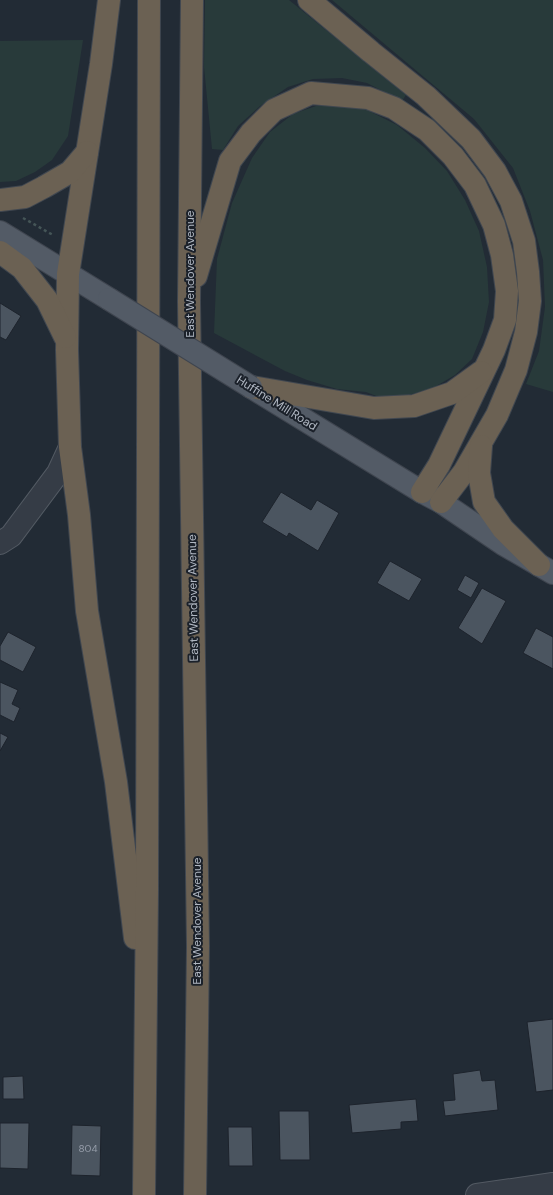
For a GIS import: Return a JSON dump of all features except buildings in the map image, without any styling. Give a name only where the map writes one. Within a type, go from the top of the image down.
[{"type":"highway","points":[[109,0],[101,64],[68,274],[67,342],[70,447],[79,514],[87,611],[116,782],[146,1030]]},
{"type":"highway","points":[[144,1195],[146,1030],[149,0]]},
{"type":"highway","name":"East Wendover Avenue","points":[[192,0],[189,302],[198,946],[195,1195]]},
{"type":"highway","points":[[309,0],[426,96],[471,139],[495,170],[511,201],[524,241],[530,301],[526,332],[516,370],[497,415],[464,472],[432,497]]},
{"type":"highway","points":[[189,302],[230,162],[251,133],[274,110],[311,93],[368,98],[394,108],[427,130],[453,156],[475,185],[494,225],[502,255],[507,291],[505,320],[494,350],[439,465],[432,497]]},
{"type":"highway","points":[[0,200],[25,197],[44,187],[70,172],[87,152]]},
{"type":"highway","points":[[0,252],[22,268],[47,300],[67,342]]},
{"type":"highway","points":[[251,387],[374,408],[414,406],[452,393],[485,369]]},
{"type":"highway","points":[[481,442],[479,473],[484,502],[503,529],[546,569]]},
{"type":"main road","name":"Huffine Mill Road","points":[[0,232],[432,497],[503,544],[546,569]]},
{"type":"street","points":[[0,543],[11,536],[58,473],[70,447]]},
{"type":"street","points":[[477,1195],[553,1184]]},
{"type":"path","points":[[18,215],[54,236]]},
{"type":"shaded area","points":[[205,0],[289,0],[406,95],[402,101],[367,83],[342,78],[313,79],[288,87],[260,106],[238,126],[223,150],[212,149],[204,67]]},
{"type":"shaded area","points":[[332,0],[553,0],[553,392],[526,384],[539,351],[545,307],[543,260],[530,211],[513,168],[474,119]]},
{"type":"shaded area","points":[[83,40],[68,136],[52,160],[35,172],[16,181],[0,182],[0,41]]},
{"type":"shaded area","points":[[341,104],[365,109],[397,125],[425,148],[447,171],[465,200],[479,231],[487,267],[489,302],[483,332],[472,359],[455,375],[433,388],[409,395],[379,397],[366,392],[337,389],[307,380],[285,371],[214,333],[217,259],[232,203],[252,158],[270,132],[293,114],[316,106]]}]
